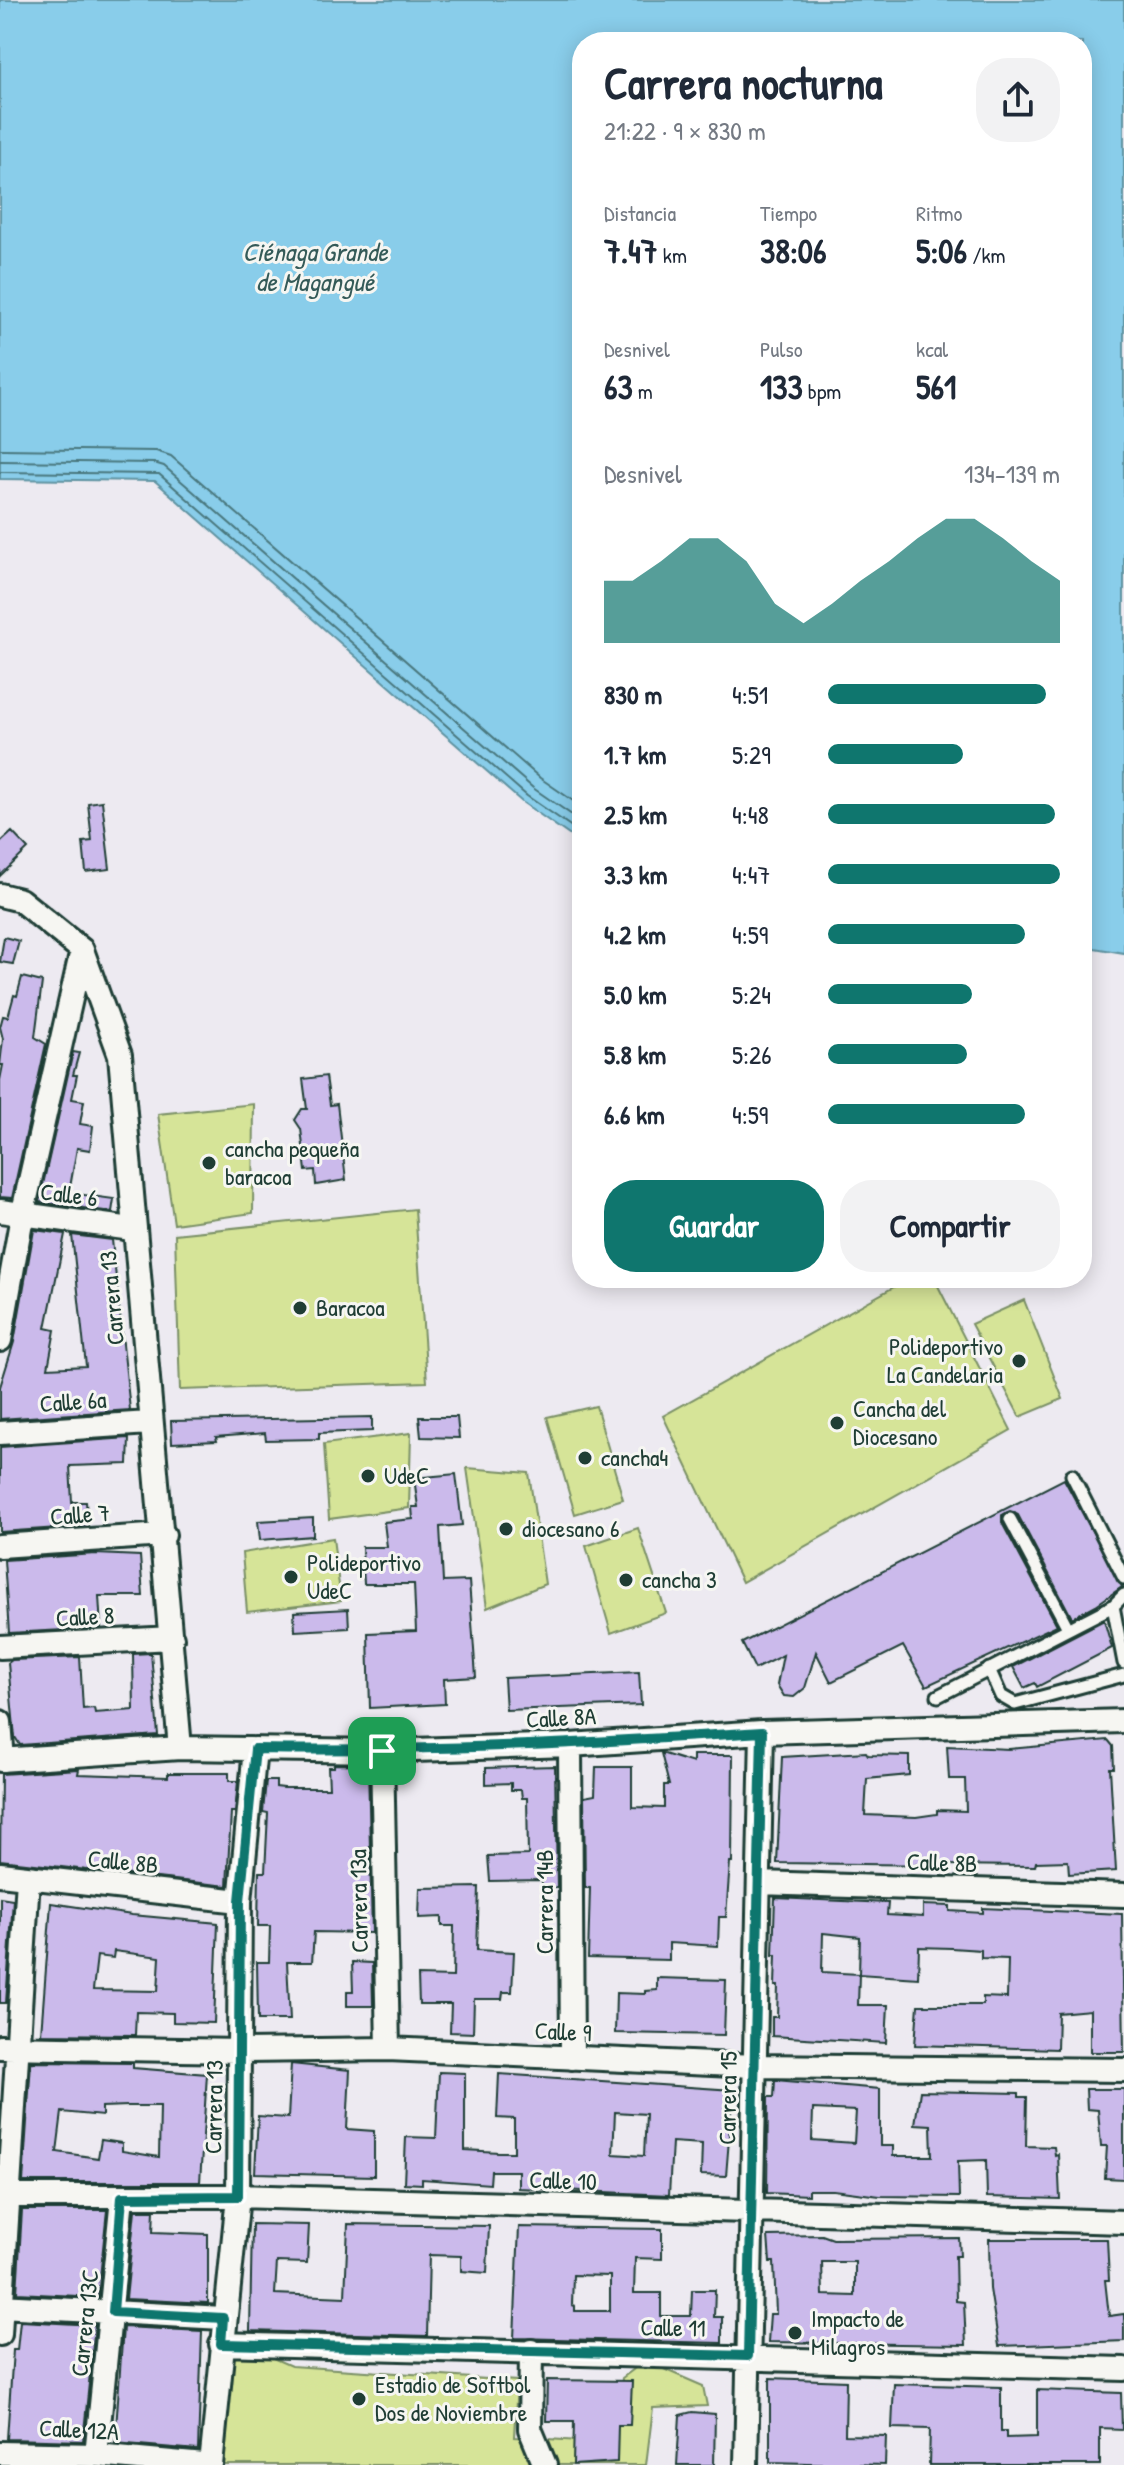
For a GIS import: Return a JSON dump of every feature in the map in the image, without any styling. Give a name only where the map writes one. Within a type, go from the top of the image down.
[{"type":"street","points":[[0,895],[20,900],[82,950],[11,1214],[0,1340]]},
{"type":"street","name":"Carrera 13","points":[[82,950],[120,1055],[132,1229],[149,1423],[164,1535],[180,1748]]},
{"type":"street","name":"Calle 6","points":[[11,1214],[132,1229]]},
{"type":"street","name":"Calle 6a","points":[[0,1433],[149,1423]]},
{"type":"street","name":"Calle 7","points":[[0,1546],[164,1535]]},
{"type":"street","name":"Calle 8","points":[[0,1647],[172,1638]]},
{"type":"street","name":"Calle 8A","points":[[2,1760],[180,1748],[382,1751],[570,1745],[762,1732],[1124,1721]]},
{"type":"street","points":[[0,1722],[2,1760]]},
{"type":"street","name":"Carrera 15","points":[[746,2465],[762,1732]]},
{"type":"street","name":"Carrera 14B","points":[[570,1745],[572,2058]]},
{"type":"street","name":"Carrera 13","points":[[211,2465],[223,2318],[238,2196],[240,1901],[255,1749]]},
{"type":"street","name":"Carrera 13a","points":[[382,1751],[388,2049]]},
{"type":"street","name":"Calle 8B","points":[[0,1874],[240,1901]]},
{"type":"street","points":[[0,2334],[10,2047],[28,1878]]},
{"type":"street","name":"Calle 8B","points":[[759,1883],[1124,1895]]},
{"type":"street","name":"Calle 9","points":[[10,2047],[241,2051],[388,2049],[755,2066],[1124,2070]]},
{"type":"street","name":"Calle 10","points":[[3,2196],[238,2196],[752,2214],[1124,2222]]},
{"type":"street","name":"Carrera 13C","points":[[96,2455],[113,2312],[122,2197]]},
{"type":"street","points":[[1,2306],[223,2318]]},
{"type":"street","name":"Calle 11","points":[[221,2344],[748,2356],[1124,2369]]},
{"type":"street","points":[[531,2351],[530,2429],[545,2465]]},
{"type":"street","name":"Calle 12A","points":[[0,2453],[96,2455],[204,2465]]},
{"type":"lane","points":[[1072,1475],[1124,1578]]},
{"type":"lane","points":[[1010,1519],[1068,1628]]},
{"type":"lane","points":[[938,1696],[1113,1606],[1124,1595]]},
{"type":"lane","points":[[1113,1606],[1124,1663]]},
{"type":"lane","points":[[989,1669],[1001,1696],[1015,1704],[1124,1675]]},
{"type":"green space","name":"cancha pequeña baracoa","points":[[254,1104],[253,1213],[174,1224],[158,1114]]},
{"type":"green space","name":"Baracoa","points":[[415,1209],[427,1382],[180,1390],[175,1234]]},
{"type":"green space","name":"Cancha del Diocesano","points":[[892,1288],[939,1288],[1011,1430],[742,1582],[663,1416]]},
{"type":"green space","name":"Polideportivo La Candelaria","points":[[1024,1300],[1063,1399],[1020,1417],[971,1324]]},
{"type":"green space","name":"cancha4","points":[[596,1406],[623,1499],[575,1514],[547,1417]]},
{"type":"green space","name":"UdeC","points":[[411,1433],[409,1508],[329,1519],[324,1444]]},
{"type":"green space","name":"diocesano 6","points":[[467,1468],[529,1473],[545,1584],[487,1608]]},
{"type":"green space","name":"cancha 3","points":[[638,1528],[666,1613],[611,1633],[586,1546]]},
{"type":"green space","name":"Polideportivo UdeC","points":[[333,1538],[341,1601],[247,1612],[242,1553]]},
{"type":"green space","name":"Estadio de Softbol Dos de Noviembre","points":[[226,2350],[259,2352],[291,2366],[517,2381],[514,2437],[614,2443],[622,2378],[645,2361],[703,2386],[707,2406],[653,2408],[646,2465],[215,2465]]},
{"type":"water","name":"Ciénaga Grande de Magangué","points":[[0,0],[1124,0],[1124,953],[1092,948],[1092,32],[572,32],[572,837],[522,802],[155,481],[0,479]]},
{"type":"building","points":[[102,801],[110,869],[86,872],[83,842],[92,841],[88,803]]},
{"type":"building","points":[[12,832],[28,849],[0,876],[0,843]]},
{"type":"building","points":[[4,937],[19,941],[13,964],[0,962]]},
{"type":"building","points":[[22,977],[42,982],[35,1037],[46,1044],[12,1198],[0,1197],[0,1080],[3,1065],[0,1065],[3,1039],[0,1027],[3,1016],[8,1017]]},
{"type":"building","points":[[73,1052],[79,1053],[73,1075],[77,1075],[72,1099],[84,1101],[80,1124],[93,1126],[90,1150],[77,1148],[69,1193],[114,1199],[112,1212],[39,1202]]},
{"type":"building","points":[[326,1076],[330,1105],[337,1104],[346,1180],[316,1185],[315,1170],[306,1171],[301,1129],[295,1120],[302,1109],[307,1109],[303,1079]]},
{"type":"building","points":[[34,1230],[65,1234],[46,1328],[55,1330],[48,1368],[86,1366],[72,1235],[112,1240],[130,1410],[0,1419],[0,1387],[14,1342]]},
{"type":"building","points":[[372,1417],[372,1431],[319,1433],[319,1439],[266,1440],[265,1433],[216,1437],[217,1441],[172,1443],[171,1421]]},
{"type":"building","points":[[419,1417],[457,1417],[459,1438],[421,1437]]},
{"type":"building","points":[[129,1438],[128,1464],[70,1466],[72,1502],[86,1502],[88,1526],[0,1532],[0,1447]]},
{"type":"building","points":[[456,1474],[462,1525],[440,1527],[443,1582],[469,1581],[476,1677],[444,1679],[445,1704],[370,1708],[368,1633],[416,1631],[414,1584],[364,1584],[362,1547],[387,1547],[384,1522],[413,1519],[412,1507],[418,1507],[414,1478]]},
{"type":"building","points":[[1064,1479],[1122,1587],[1096,1605],[1072,1618],[1018,1515],[1010,1511],[1002,1515],[1002,1523],[1057,1625],[926,1686],[903,1646],[831,1682],[816,1652],[805,1688],[794,1697],[784,1696],[777,1685],[783,1655],[755,1669],[742,1643]]},
{"type":"building","points":[[313,1518],[313,1536],[260,1540],[258,1521]]},
{"type":"building","points":[[96,1554],[140,1556],[143,1596],[99,1596],[101,1628],[9,1633],[4,1560]]},
{"type":"building","points":[[348,1609],[349,1628],[295,1631],[294,1612]]},
{"type":"building","points":[[1104,1620],[1112,1648],[1037,1687],[1035,1683],[1024,1688],[1013,1667]]},
{"type":"building","points":[[151,1653],[158,1735],[20,1745],[15,1737],[12,1707],[8,1663],[12,1660],[80,1657],[83,1709],[94,1708],[95,1713],[134,1710],[133,1654]]},
{"type":"building","points":[[639,1672],[641,1705],[506,1710],[504,1678]]},
{"type":"building","points":[[1108,1740],[1113,1746],[1114,1768],[1110,1768],[1116,1871],[1069,1874],[1068,1861],[1036,1862],[1035,1866],[777,1863],[782,1757],[866,1752],[868,1755],[909,1756],[909,1775],[867,1779],[865,1815],[916,1817],[937,1814],[937,1810],[966,1811],[965,1779],[949,1779],[947,1746],[1009,1749]]},
{"type":"building","points":[[661,1753],[693,1763],[693,1755],[733,1755],[732,1862],[726,1917],[719,1917],[718,1946],[669,1943],[669,1960],[588,1958],[590,1888],[585,1888],[584,1797],[595,1795],[596,1767],[632,1767],[632,1807],[664,1808],[664,1785],[669,1785]]},
{"type":"building","points":[[334,1764],[368,1765],[372,1933],[314,1932],[312,1962],[287,1962],[290,2020],[258,2020],[257,1962],[269,1962],[270,1926],[258,1926],[259,1872],[265,1872],[268,1813],[263,1812],[266,1781],[276,1781],[276,1787],[284,1788],[329,1788],[328,1767],[334,1767]]},
{"type":"building","points":[[555,1766],[557,1888],[542,1888],[542,1880],[490,1881],[488,1856],[528,1855],[527,1798],[522,1798],[521,1790],[511,1790],[511,1783],[486,1784],[486,1768]]},
{"type":"building","points":[[79,1769],[78,1774],[168,1777],[168,1773],[229,1773],[229,1781],[238,1781],[235,1812],[231,1812],[227,1886],[0,1860],[1,1774]]},
{"type":"building","points":[[479,1887],[477,1950],[514,1952],[512,1992],[503,1992],[502,1999],[474,1999],[473,2033],[450,2032],[451,2004],[419,2004],[418,1976],[453,1977],[454,1926],[442,1926],[442,1917],[419,1918],[420,1888]]},
{"type":"building","points":[[0,1897],[13,1899],[6,2003],[0,2003]]},
{"type":"building","points":[[775,1898],[888,1903],[887,1915],[923,1917],[923,1905],[950,1906],[950,1911],[983,1913],[983,1908],[1122,1914],[1124,2052],[1090,2052],[1090,2010],[1058,2013],[1057,2049],[915,2045],[918,2005],[983,2005],[983,1997],[1007,1998],[1008,1959],[981,1958],[981,1950],[951,1948],[919,1947],[918,1978],[859,1974],[858,2005],[888,2005],[886,2043],[772,2036],[772,2017],[777,2017],[778,1986],[775,1986],[776,1955],[773,1955]],"holes":[[[823,1933],[860,1937],[859,1974],[822,1972]]]},
{"type":"building","points":[[51,1903],[218,1923],[214,2023],[173,2022],[173,2013],[136,2012],[135,2035],[41,2034]],"holes":[[[114,1951],[160,1957],[158,1991],[93,1990],[97,1956],[113,1958]]]},
{"type":"building","points":[[352,1962],[372,1963],[373,2006],[347,2006],[347,1991],[353,1991]]},
{"type":"building","points":[[657,1978],[726,1980],[724,2035],[615,2033],[616,1993],[645,1994],[645,1991],[657,1990]]},
{"type":"building","points":[[31,2062],[133,2063],[133,2068],[207,2074],[200,2182],[23,2182]],"holes":[[[160,2106],[159,2157],[122,2151],[122,2143],[101,2140],[98,2158],[57,2152],[62,2112],[102,2116],[102,2107]]]},
{"type":"building","points":[[291,2064],[350,2070],[347,2129],[374,2131],[374,2176],[255,2173],[258,2116],[288,2118]]},
{"type":"building","points":[[439,2072],[465,2073],[465,2150],[514,2152],[514,2119],[497,2118],[499,2074],[733,2090],[726,2176],[701,2175],[702,2144],[672,2142],[669,2195],[518,2188],[518,2171],[491,2171],[490,2184],[422,2179],[422,2184],[404,2183],[406,2137],[436,2138]],"holes":[[[615,2112],[646,2114],[644,2156],[613,2154]]]},
{"type":"building","points":[[775,2080],[880,2089],[880,2146],[893,2146],[893,2156],[932,2156],[931,2125],[915,2124],[920,2091],[1019,2093],[1019,2097],[1027,2097],[1026,2146],[1054,2147],[1055,2155],[1058,2154],[1060,2199],[987,2197],[986,2160],[958,2161],[959,2197],[880,2196],[833,2190],[809,2190],[809,2195],[767,2193],[768,2097],[774,2097]],"holes":[[[813,2109],[856,2111],[854,2143],[812,2140]]]},
{"type":"building","points":[[1086,2089],[1124,2089],[1124,2179],[1105,2178],[1107,2146],[1101,2146],[1098,2110],[1087,2109]]},
{"type":"building","points":[[22,2210],[107,2210],[98,2297],[17,2293]]},
{"type":"building","points":[[135,2210],[154,2210],[153,2232],[208,2234],[208,2303],[126,2299]]},
{"type":"building","points":[[252,2224],[309,2225],[307,2263],[277,2262],[275,2294],[345,2297],[348,2224],[489,2226],[487,2273],[461,2271],[461,2256],[429,2255],[427,2336],[250,2331]]},
{"type":"building","points":[[519,2227],[662,2229],[662,2259],[635,2258],[634,2293],[661,2293],[661,2316],[691,2316],[692,2290],[715,2290],[714,2317],[722,2317],[722,2343],[514,2338]],"holes":[[[573,2275],[610,2276],[610,2311],[575,2311],[572,2305]]]},
{"type":"building","points":[[768,2236],[959,2238],[960,2256],[955,2256],[956,2301],[964,2302],[966,2345],[768,2342],[770,2314],[776,2314],[774,2262],[770,2262]],"holes":[[[822,2262],[855,2262],[855,2296],[823,2295]]]},
{"type":"building","points":[[989,2239],[1107,2239],[1109,2280],[1105,2280],[1109,2316],[1124,2314],[1124,2341],[999,2346],[990,2289]]},
{"type":"building","points":[[20,2321],[95,2325],[83,2441],[7,2439],[13,2350],[17,2350]]},
{"type":"building","points":[[123,2327],[202,2331],[198,2450],[115,2443]]},
{"type":"building","points":[[770,2378],[846,2381],[845,2435],[886,2436],[885,2465],[770,2462]]},
{"type":"building","points":[[547,2380],[632,2381],[630,2425],[618,2425],[617,2462],[573,2465],[574,2421],[546,2421]]},
{"type":"building","points":[[894,2384],[1001,2387],[1001,2431],[1006,2431],[1006,2438],[1037,2437],[1037,2390],[1121,2393],[1122,2429],[1100,2428],[1100,2465],[929,2465],[930,2429],[892,2428]]},
{"type":"building","points":[[692,2412],[715,2414],[714,2465],[677,2465],[680,2415]]},
{"type":"place","name":"cancha pequeña baracoa","points":[[209,1163]]},
{"type":"place","name":"Baracoa","points":[[300,1308]]},
{"type":"place","name":"Polideportivo La Candelaria","points":[[1019,1361]]},
{"type":"place","name":"Cancha del Diocesano","points":[[837,1423]]},
{"type":"place","name":"cancha4","points":[[585,1458]]},
{"type":"place","name":"UdeC","points":[[368,1476]]},
{"type":"place","name":"diocesano 6","points":[[506,1529]]},
{"type":"place","name":"Polideportivo UdeC","points":[[291,1577]]},
{"type":"place","name":"cancha 3","points":[[626,1580]]},
{"type":"place","name":"Impacto de Milagros","points":[[795,2333]]},
{"type":"place","name":"Estadio de Softbol Dos de Noviembre","points":[[359,2399]]},
{"type":"route","points":[[762,1732],[748,2356],[221,2344],[223,2318],[113,2312],[122,2197],[238,2196],[240,1901],[255,1749],[382,1751],[570,1745],[762,1732]]}]
